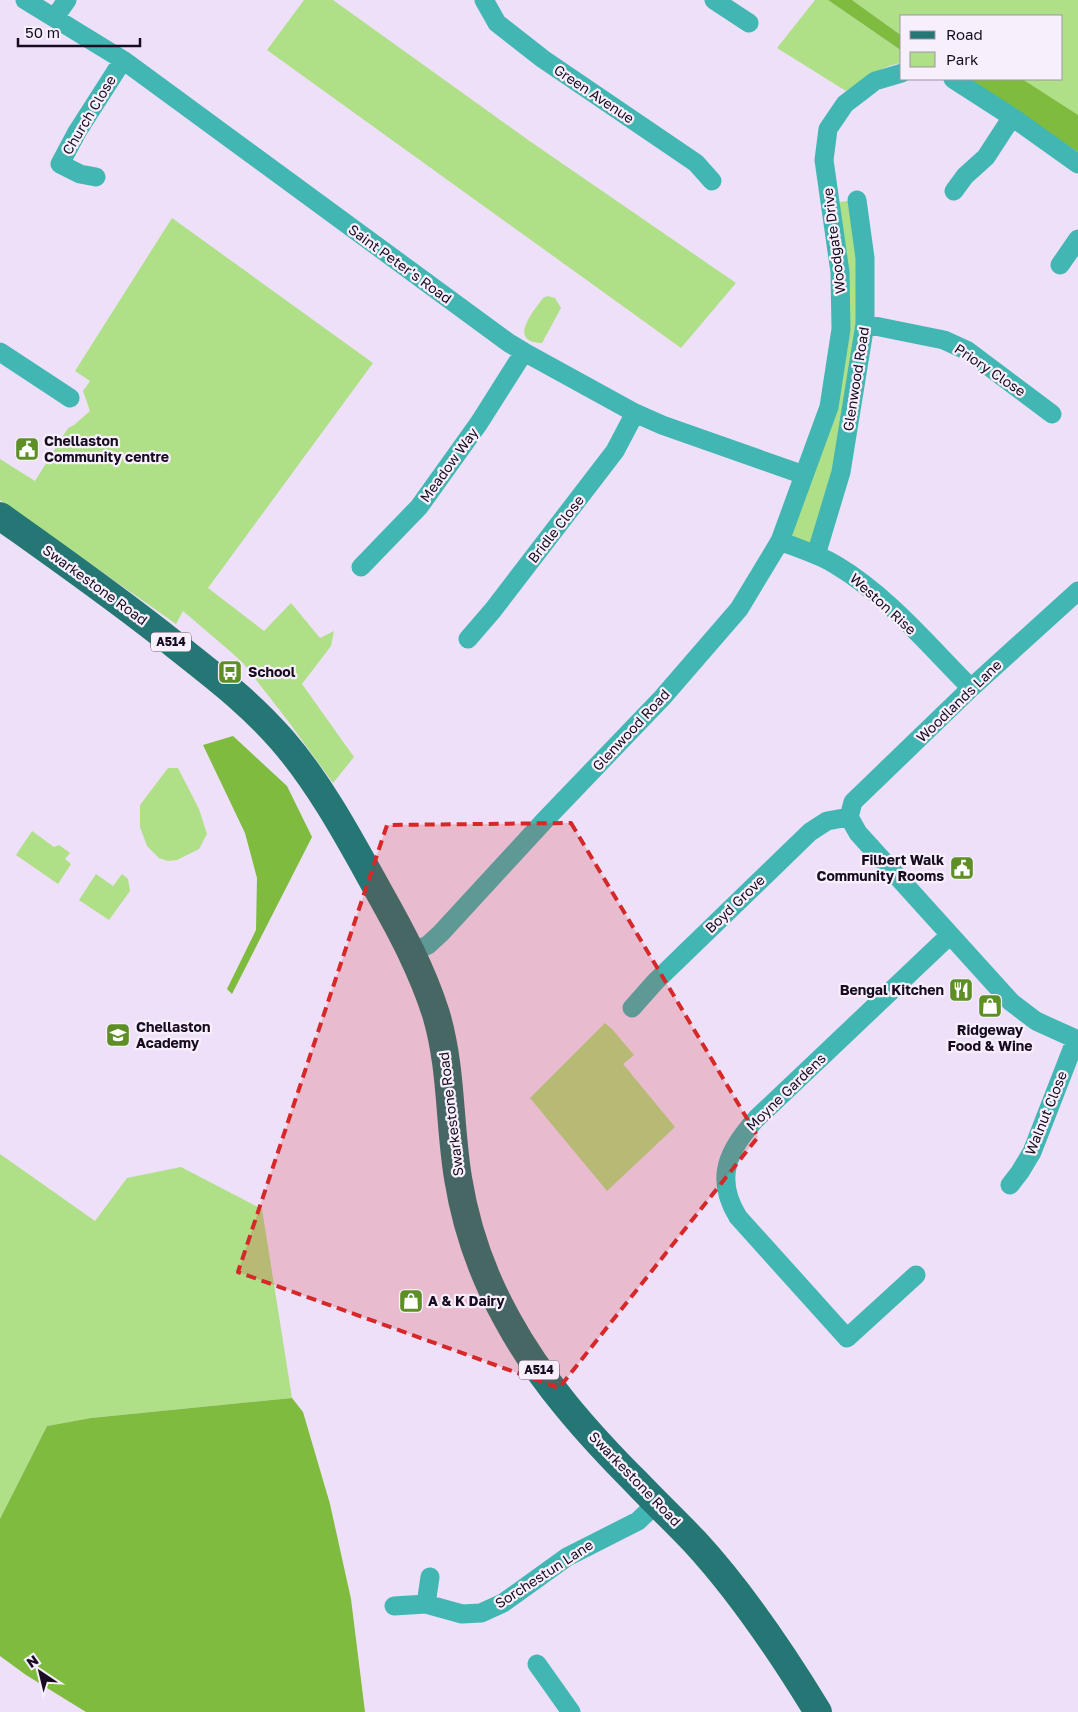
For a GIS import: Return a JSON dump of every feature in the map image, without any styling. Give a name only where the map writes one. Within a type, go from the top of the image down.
[{"type":"main road","name":"Swarkestone Road","points":[[0,516],[153,627],[249,705],[285,743],[320,793],[350,840],[412,952],[431,1000],[442,1041],[450,1094],[459,1184],[466,1222],[482,1269],[509,1323],[550,1386],[598,1441],[692,1539],[725,1577],[755,1616],[818,1712]]},
{"type":"street","name":"Saint Peter's Road","points":[[25,0],[123,60],[524,352],[635,413],[662,425],[804,475]]},
{"type":"street","points":[[55,17],[67,0]]},
{"type":"street","name":"Green Avenue","points":[[484,0],[497,23],[543,59],[696,163],[712,180]]},
{"type":"street","points":[[720,1],[749,23]]},
{"type":"street","name":"Church Close","points":[[96,177],[80,174],[60,164],[77,132],[123,60]]},
{"type":"street","name":"Woodgate Drive","points":[[804,475],[829,407],[842,328],[840,272],[824,160],[828,128],[845,104],[875,81],[900,74]]},
{"type":"street","points":[[954,80],[1012,117],[1078,164]]},
{"type":"street","points":[[954,191],[965,176],[986,157],[1012,117]]},
{"type":"street","name":"Glenwood Road","points":[[816,555],[841,472],[866,324],[865,258],[857,200]]},
{"type":"street","points":[[1060,265],[1078,239]]},
{"type":"street","name":"Priory Close","points":[[866,324],[944,340],[968,351],[1052,414]]},
{"type":"street","points":[[0,352],[70,398]]},
{"type":"street","name":"Meadow Way","points":[[362,567],[419,507],[480,423],[524,352]]},
{"type":"street","name":"Bridle Close","points":[[468,639],[493,610],[615,451],[635,413]]},
{"type":"street","name":"Glenwood Road","points":[[412,952],[428,945],[441,933],[545,820],[662,698],[739,609],[780,542],[804,475]]},
{"type":"street","name":"Weston Rise","points":[[780,542],[834,563],[853,575],[879,596],[971,688]]},
{"type":"street","name":"Woodlands Lane","points":[[849,817],[853,802],[971,688],[1078,591]]},
{"type":"street","points":[[849,817],[858,834],[1011,1002],[1036,1021],[1077,1039]]},
{"type":"street","name":"Boyd Grove","points":[[642,1005],[656,982],[810,832],[827,821],[849,817]]},
{"type":"street","name":"Moyne Gardens","points":[[916,1275],[847,1338],[738,1217],[731,1206],[728,1194],[726,1166],[732,1150],[756,1119],[950,935]]},
{"type":"street","name":"Walnut Close","points":[[1010,1185],[1032,1152],[1077,1039]]},
{"type":"street","name":"Sorchestun Lane","points":[[394,1606],[426,1604],[462,1614],[481,1613],[503,1603],[567,1557],[638,1521],[657,1503]]},
{"type":"street","points":[[426,1604],[430,1577]]},
{"type":"street","points":[[537,1664],[571,1712]]},
{"type":"highlighted area","points":[[571,823],[758,1137],[559,1388],[238,1272],[387,825]]},
{"type":"green space","points":[[304,0],[333,0],[531,142],[736,283],[681,348],[267,50]]},
{"type":"green space","points":[[815,0],[828,0],[900,50],[900,63],[886,67],[846,91],[777,48]]},
{"type":"green space","points":[[828,0],[852,0],[900,35],[900,50]]},
{"type":"green space","points":[[852,0],[1078,0],[1078,152],[966,80],[1063,80],[1063,15],[900,15],[900,35]]},
{"type":"green space","points":[[966,80],[1024,80],[1078,115],[1078,152]]},
{"type":"green space","points":[[857,200],[865,324],[816,555],[780,541],[804,475],[841,329],[830,203]]},
{"type":"green space","points":[[172,218],[373,363],[208,588],[264,631],[291,603],[320,638],[334,631],[331,646],[302,684],[354,757],[333,783],[243,663],[183,611],[176,624],[0,500],[0,459],[35,481],[68,428],[90,411],[83,391],[90,381],[75,371]]},
{"type":"green space","points":[[547,296],[555,298],[561,308],[542,343],[532,341],[526,338],[524,332],[526,325],[543,298]]},
{"type":"green space","points":[[233,736],[287,786],[312,837],[232,994],[227,989],[256,930],[257,878],[245,833],[203,745]]},
{"type":"green space","points":[[168,768],[178,768],[199,809],[207,834],[199,849],[177,860],[168,861],[159,858],[147,846],[140,827],[140,805]]},
{"type":"green space","points":[[32,831],[54,847],[59,845],[70,853],[65,859],[71,864],[58,884],[16,855]]},
{"type":"green space","points":[[96,874],[113,886],[122,874],[128,879],[130,891],[109,920],[79,900]]},
{"type":"green space","points":[[605,1023],[634,1055],[623,1064],[675,1127],[607,1191],[530,1098]]},
{"type":"green space","points":[[0,1154],[95,1221],[127,1178],[181,1167],[262,1209],[292,1398],[91,1418],[47,1426],[0,1519]]},
{"type":"green space","points":[[292,1398],[303,1412],[330,1504],[351,1599],[365,1712],[86,1712],[26,1675],[0,1656],[0,1519],[47,1426],[91,1418]]},
{"type":"place","name":"Chellaston Community centre","points":[[27,449]]},
{"type":"place","name":"School","points":[[230,672]]},
{"type":"place","name":"Filbert Walk Community Rooms","points":[[962,868]]},
{"type":"place","name":"Bengal Kitchen","points":[[961,990]]},
{"type":"place","name":"Ridgeway Food & Wine","points":[[990,1006]]},
{"type":"place","name":"Chellaston Academy","points":[[118,1035]]},
{"type":"place","name":"A & K Dairy","points":[[411,1301]]}]
